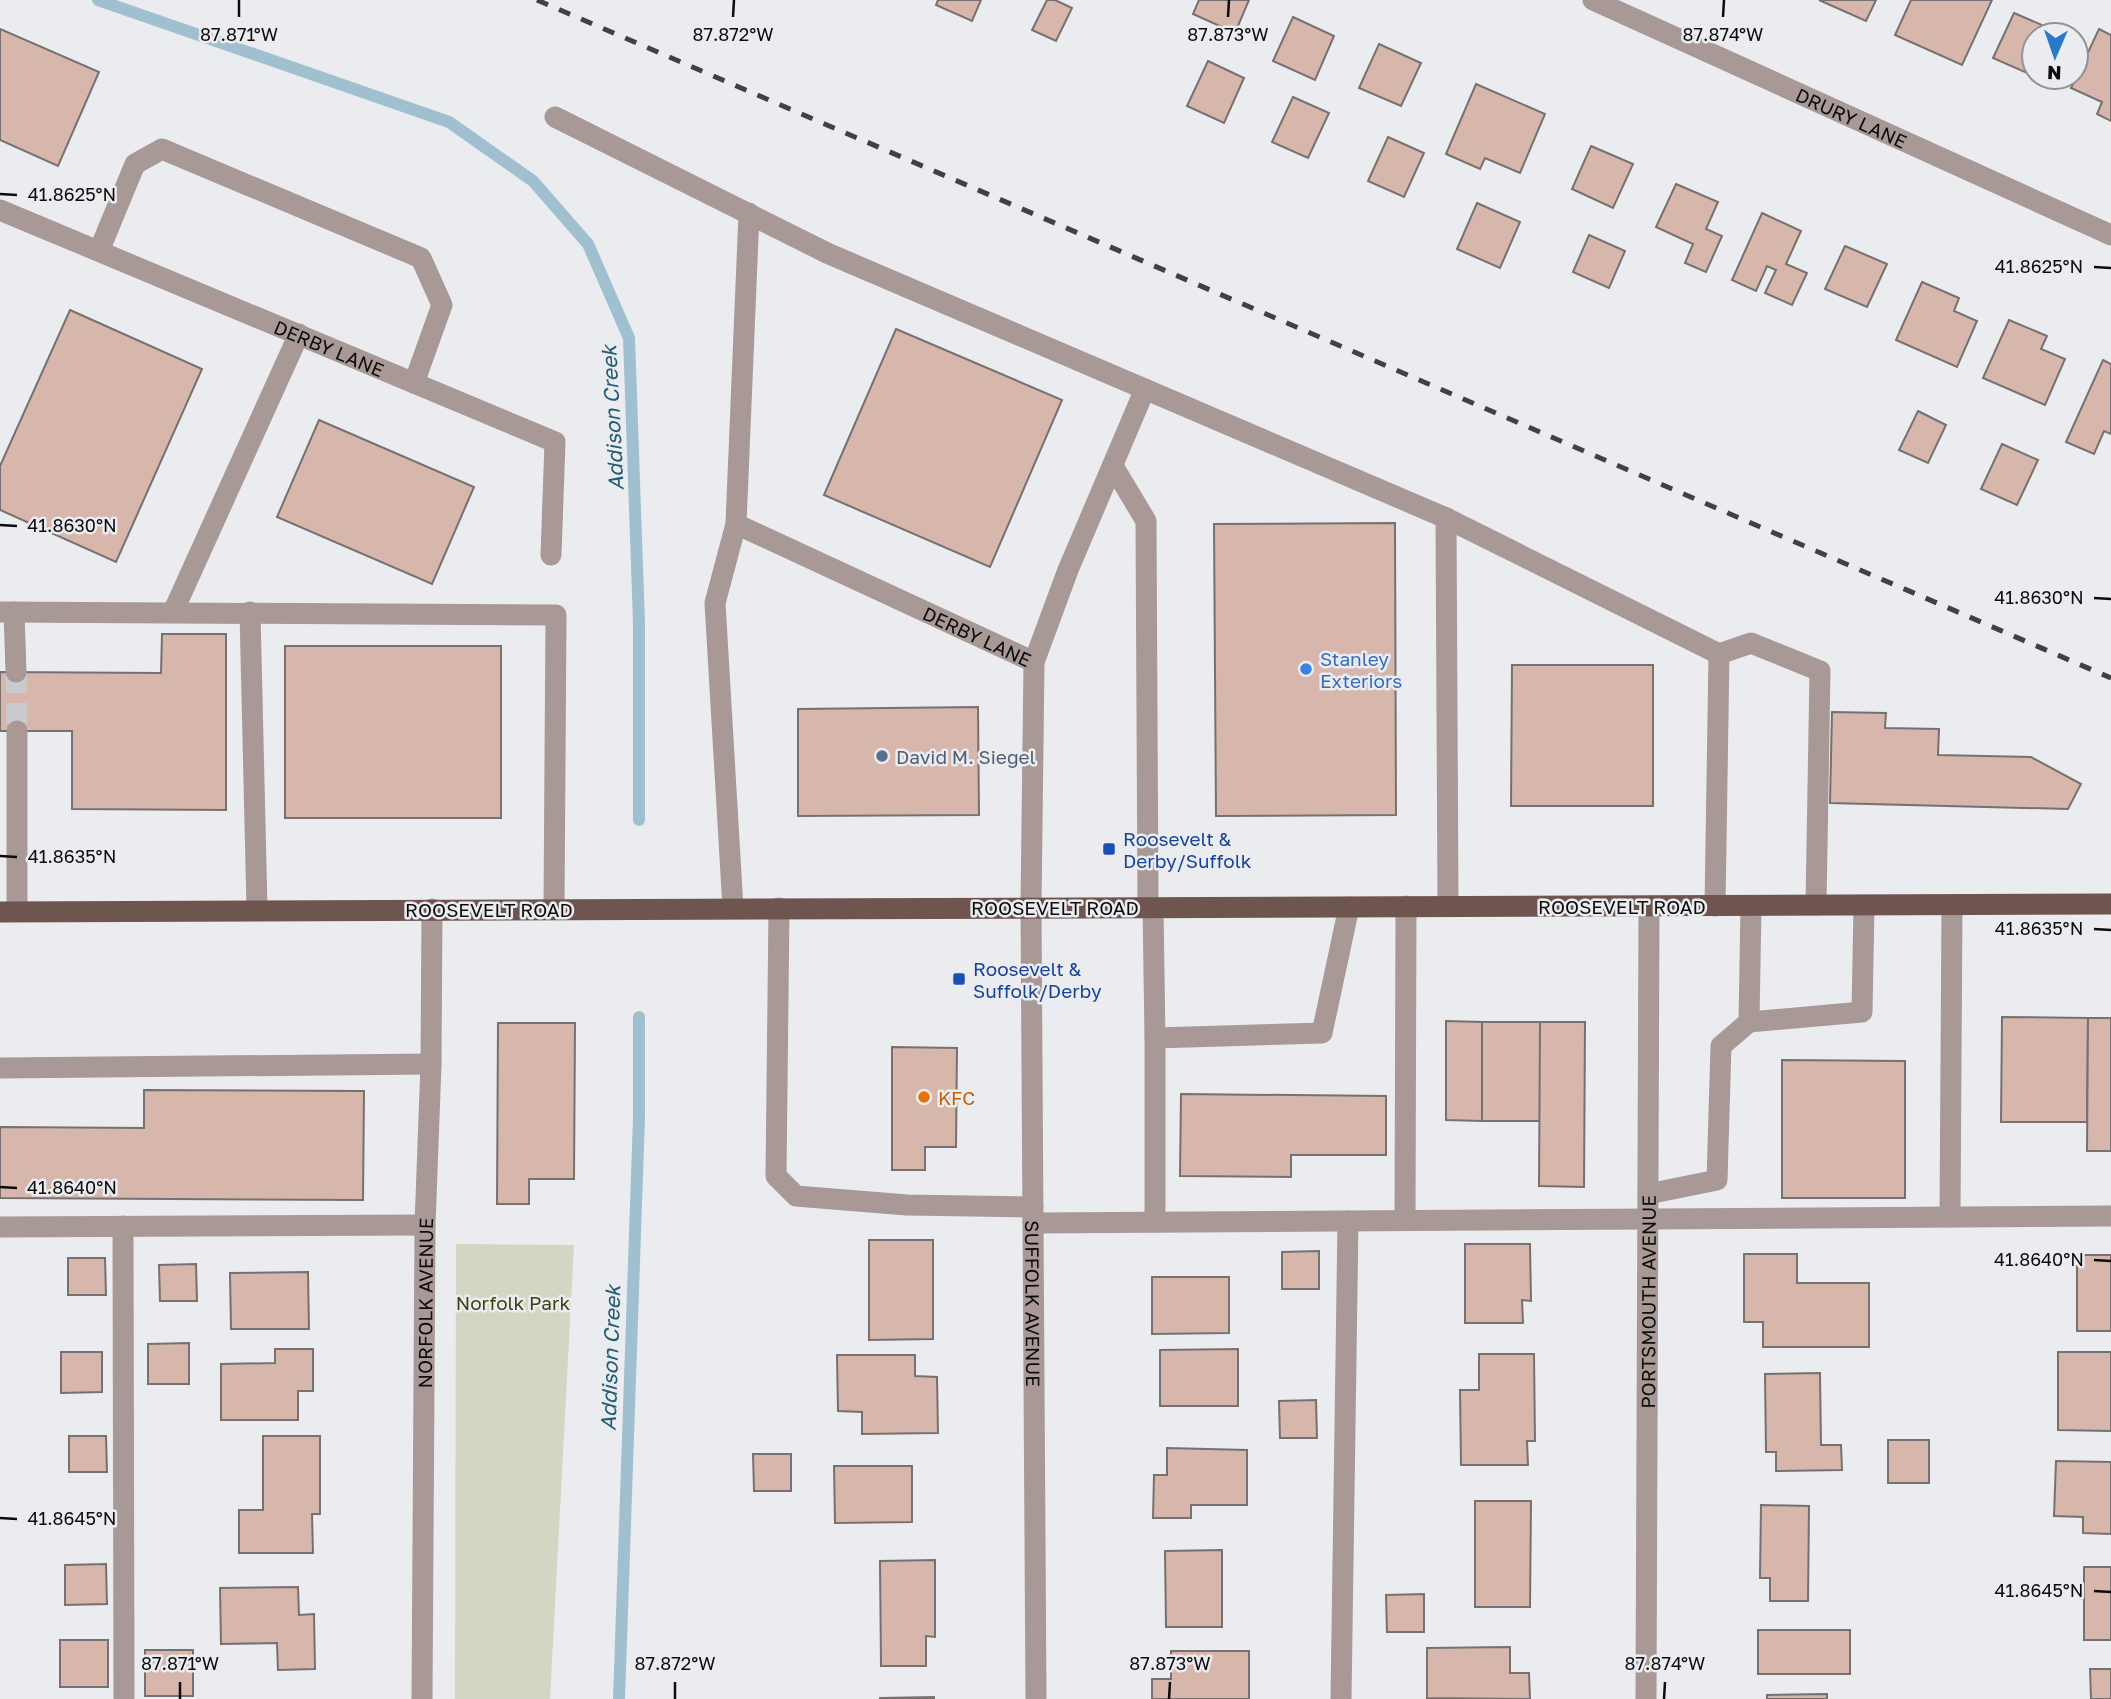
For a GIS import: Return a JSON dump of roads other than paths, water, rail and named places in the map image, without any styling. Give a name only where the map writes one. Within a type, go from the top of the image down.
[{"type":"main road","name":"ROOSEVELT ROAD","points":[[8,911],[2111,904]]},
{"type":"street","name":"DRURY LANE","points":[[1592,0],[2111,235]]},
{"type":"street","points":[[555,117],[827,253],[1446,518],[1719,654],[1751,643],[1821,671],[1816,905]]},
{"type":"street","points":[[99,251],[135,164],[162,149],[421,258],[442,305],[414,383]]},
{"type":"street","name":"DERBY LANE","points":[[0,209],[555,442],[551,555]]},
{"type":"street","points":[[733,908],[715,603],[736,524],[749,214]]},
{"type":"street","points":[[173,612],[299,334]]},
{"type":"street","points":[[1034,662],[1068,569],[1146,389]]},
{"type":"street","points":[[1113,466],[1146,521],[1150,907],[1155,1038],[1155,1222]]},
{"type":"street","points":[[1446,518],[1448,906]]},
{"type":"street","name":"DERBY LANE","points":[[736,524],[1034,662],[1031,907]]},
{"type":"street","points":[[16,673],[7,612],[556,615],[554,908]]},
{"type":"street","points":[[250,612],[257,909]]},
{"type":"street","points":[[1715,906],[1719,654]]},
{"type":"street","points":[[8,911],[17,731]]},
{"type":"street","points":[[1648,1194],[1717,1180],[1721,1046],[1749,1022],[1862,1012],[1864,905]]},
{"type":"street","points":[[1950,1217],[1952,905]]},
{"type":"street","points":[[1405,1220],[1406,906]]},
{"type":"street","name":"PORTSMOUTH AVENUE","points":[[1646,1699],[1650,906]]},
{"type":"street","points":[[1749,1022],[1751,906]]},
{"type":"street","name":"SUFFOLK AVENUE","points":[[1031,907],[1036,1699]]},
{"type":"street","points":[[1155,1038],[1322,1032],[1349,907]]},
{"type":"street","points":[[779,908],[776,1176],[796,1196],[1155,1222],[2111,1216]]},
{"type":"street","name":"NORFOLK AVENUE","points":[[422,1699],[425,1225],[431,1064],[432,909]]},
{"type":"street","points":[[0,1068],[431,1064]]},
{"type":"street","points":[[1341,1699],[1349,1221]]},
{"type":"street","points":[[0,1227],[425,1225]]},
{"type":"street","points":[[123,1226],[124,1699]]},
{"type":"waterway","name":"Addison Creek","points":[[98,0],[449,122],[533,181],[588,244],[629,338],[639,623],[639,820]]},
{"type":"waterway","name":"Addison Creek","points":[[619,1699],[639,1117],[639,1017]]},
{"type":"tunnel","points":[[16,672],[17,731]]},
{"type":"railway","points":[[537,0],[2111,678]]},
{"type":"place","name":"Stanley Exteriors","points":[[1306,669]]},
{"type":"place","name":"David M. Siegel","points":[[882,756]]},
{"type":"place","name":"Roosevelt & Derby/Suffolk","points":[[1109,849]]},
{"type":"place","name":"Roosevelt & Suffolk/Derby","points":[[959,979]]},
{"type":"place","name":"KFC","points":[[924,1097]]},
{"type":"park label","name":"Norfolk Park","points":[[513,1302]]}]
